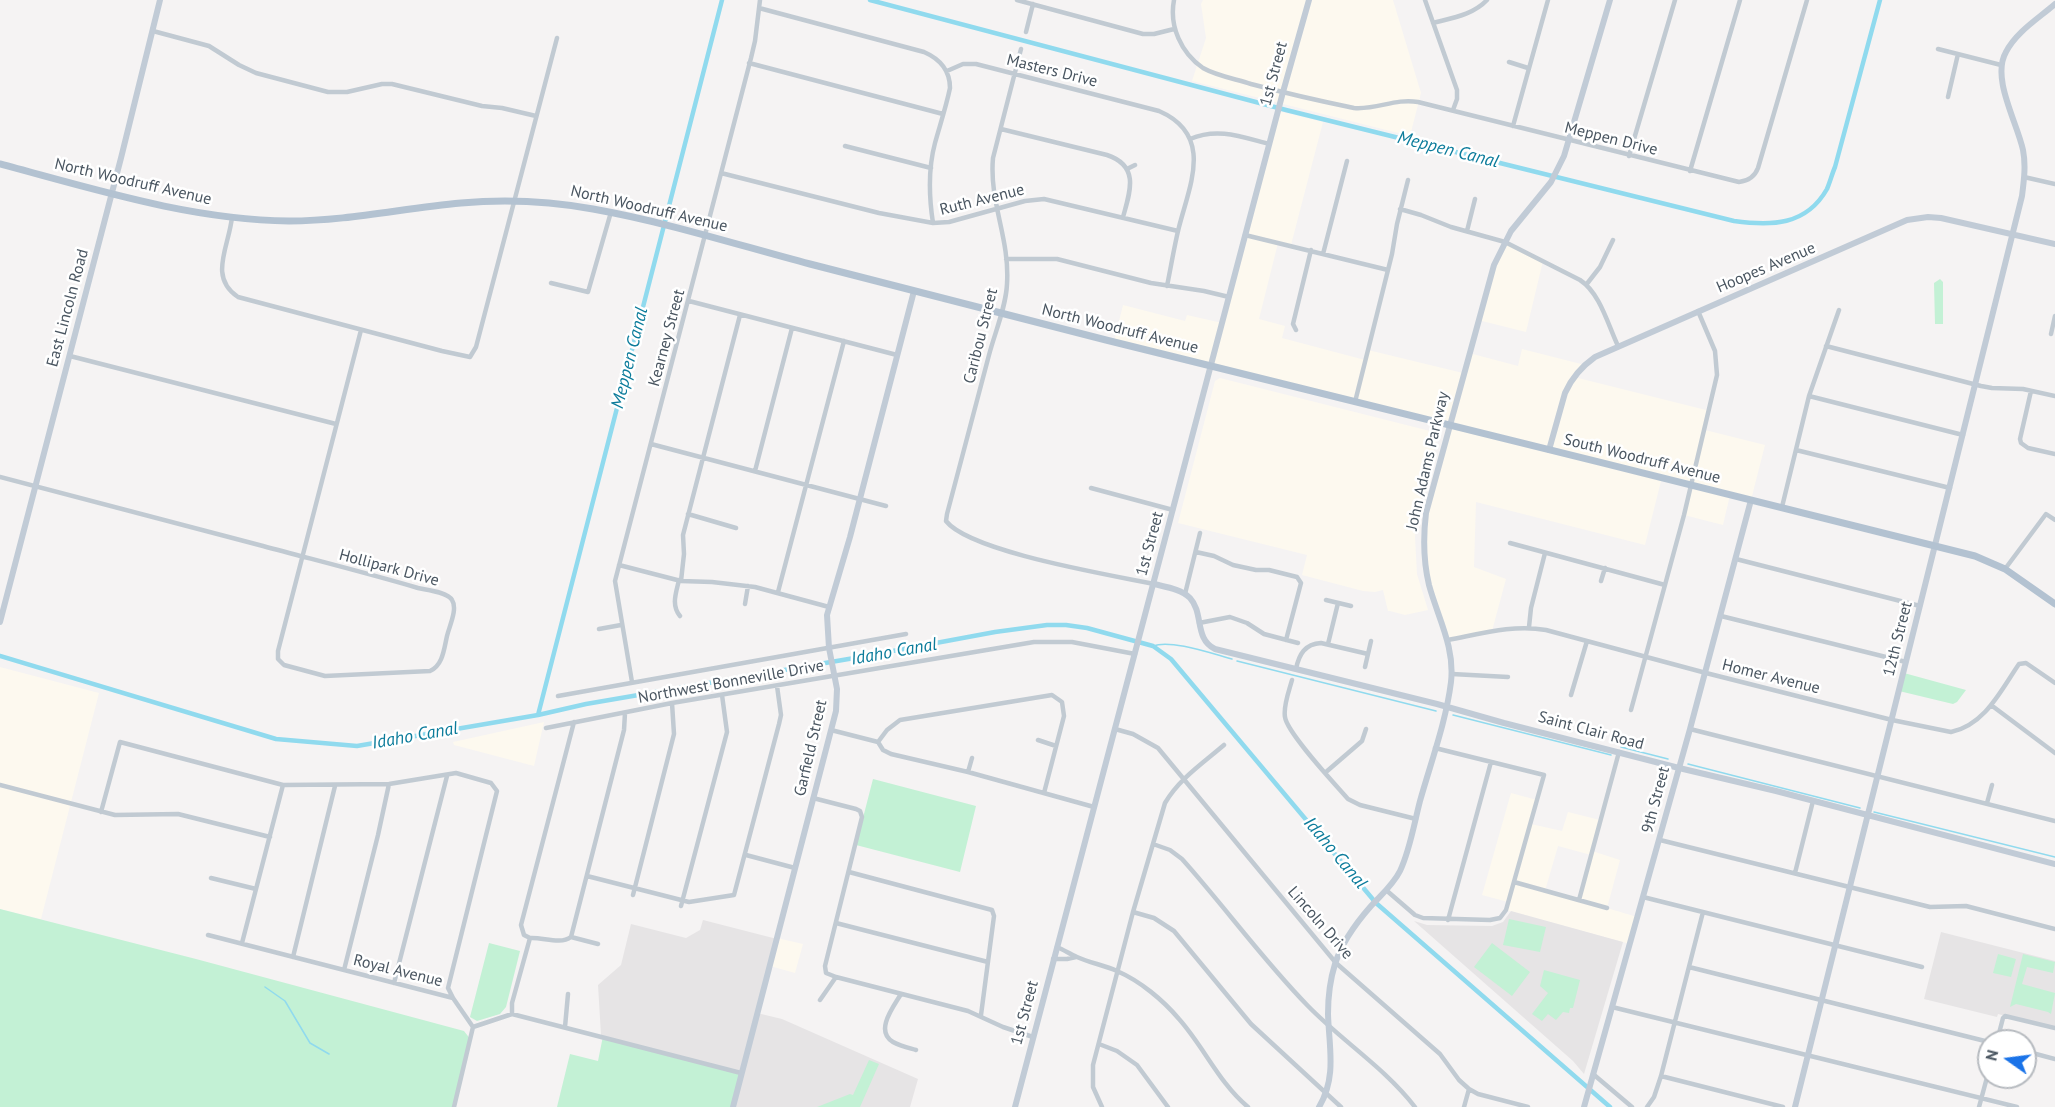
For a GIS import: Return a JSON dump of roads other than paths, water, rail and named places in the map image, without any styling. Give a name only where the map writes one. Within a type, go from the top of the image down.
[{"type":"main road","name":"North Woodruff Avenue","points":[[0,164],[195,213],[287,221],[321,220],[461,203],[549,201],[668,225],[914,291],[1211,366]]},
{"type":"main road","name":"South Woodruff Avenue","points":[[1211,366],[1984,559],[2005,569],[2055,604]]},
{"type":"street","name":"East Lincoln Road","points":[[0,622],[160,0]]},
{"type":"street","name":"Kearney Street","points":[[632,682],[615,581],[755,41],[760,0]]},
{"type":"street","points":[[1017,0],[1143,34],[1174,29],[1172,13],[1174,0]]},
{"type":"street","name":"1st Street","points":[[1014,1107],[1154,584],[1282,92],[1309,0]]},
{"type":"street","points":[[1425,0],[1457,90],[1453,110]]},
{"type":"street","points":[[1433,23],[1459,17],[1474,10],[1487,0]]},
{"type":"street","points":[[1512,126],[1548,0]]},
{"type":"street","name":"John Adams Parkway","points":[[1319,1107],[1326,1095],[1331,1068],[1329,994],[1336,963],[1351,931],[1401,869],[1436,748],[1452,674],[1448,640],[1430,587],[1423,545],[1426,513],[1494,265],[1505,242],[1554,176],[1570,141],[1610,0]]},
{"type":"street","points":[[1629,156],[1675,0]]},
{"type":"street","points":[[1690,171],[1740,0]]},
{"type":"street","name":"Meppen Drive","points":[[1174,29],[1190,56],[1204,68],[1229,78],[1354,108],[1369,108],[1405,99],[1739,182],[1756,174],[1807,0]]},
{"type":"street","points":[[1026,32],[1033,4]]},
{"type":"street","points":[[1938,49],[2001,65],[2009,46],[2055,4]]},
{"type":"street","points":[[759,8],[924,52],[940,61],[950,79],[950,88],[934,145],[931,168],[930,204],[933,223]]},
{"type":"street","points":[[153,31],[209,46],[256,73],[328,92],[347,92],[381,84],[392,84],[482,106],[536,116]]},
{"type":"street","points":[[232,217],[221,270],[223,280],[230,291],[238,297],[470,357],[476,347],[556,38]]},
{"type":"street","name":"Caribou Street","points":[[1021,49],[992,170],[996,209],[1005,236],[1007,287],[946,521],[972,538],[1001,550],[1154,584]]},
{"type":"street","points":[[1948,97],[1958,54]]},
{"type":"street","points":[[1509,62],[1528,68]]},
{"type":"street","points":[[749,63],[944,114]]},
{"type":"street","name":"Masters Drive","points":[[947,71],[968,64],[1159,111],[1179,124],[1190,139]]},
{"type":"street","name":"12th Street","points":[[1795,1107],[1950,488],[2024,177],[2023,151],[2002,82],[2001,65]]},
{"type":"street","points":[[1001,129],[1113,157],[1127,169],[1131,181],[1124,217]]},
{"type":"street","points":[[1167,286],[1194,164],[1194,150],[1190,139],[1221,132],[1269,144]]},
{"type":"street","points":[[845,146],[931,168]]},
{"type":"street","points":[[1323,254],[1347,161]]},
{"type":"street","points":[[1127,169],[1134,165]]},
{"type":"street","name":"Ruth Avenue","points":[[722,173],[879,213],[933,223],[949,222],[1025,201],[1044,199],[1178,231]]},
{"type":"street","points":[[2024,177],[2055,184]]},
{"type":"street","points":[[1355,402],[1408,180]]},
{"type":"street","points":[[1467,231],[1475,199]]},
{"type":"street","points":[[1400,209],[1505,242],[1586,285],[1595,297],[1617,346]]},
{"type":"street","points":[[551,283],[588,292],[611,212]]},
{"type":"street","name":"Hoopes Avenue","points":[[1549,450],[1564,393],[1576,372],[1588,362],[1617,346],[1907,220],[1941,218],[2055,244]]},
{"type":"street","points":[[1245,235],[1388,270]]},
{"type":"street","points":[[1586,285],[1600,267],[1613,240]]},
{"type":"street","points":[[1296,330],[1293,324],[1311,250]]},
{"type":"street","points":[[1006,259],[1058,258],[1167,286],[1229,297]]},
{"type":"street","name":"Garfield Street","points":[[733,1107],[837,702],[827,628],[829,607],[860,499],[914,291]]},
{"type":"street","points":[[689,301],[897,355]]},
{"type":"street","points":[[1782,507],[1809,396],[1839,310]]},
{"type":"street","points":[[1631,710],[1691,484],[1717,375],[1715,351],[1698,311]]},
{"type":"street","points":[[680,616],[675,610],[674,601],[684,554],[682,535],[740,315]]},
{"type":"street","points":[[2051,334],[2055,316]]},
{"type":"street","points":[[755,471],[792,328]]},
{"type":"street","points":[[302,557],[361,330]]},
{"type":"street","points":[[778,592],[844,341]]},
{"type":"street","points":[[1826,346],[1992,388],[2031,391],[2055,396]]},
{"type":"street","points":[[70,356],[336,424]]},
{"type":"street","points":[[2031,391],[2021,443],[2028,448],[2055,454]]},
{"type":"street","points":[[1809,396],[1963,435]]},
{"type":"street","points":[[651,444],[886,506]]},
{"type":"street","points":[[1796,450],[1950,488]]},
{"type":"street","name":"Hollipark Drive","points":[[0,477],[35,487],[302,557],[450,597],[454,608],[442,656],[437,666],[426,672],[333,676],[306,671],[280,662],[278,651],[302,557]]},
{"type":"street","points":[[1091,488],[1173,510]]},
{"type":"street","name":"9th Street","points":[[1585,1103],[1706,673],[1751,500]]},
{"type":"street","points":[[688,514],[736,528]]},
{"type":"street","points":[[2005,569],[2046,514],[2055,520]]},
{"type":"street","points":[[1154,584],[1185,594],[1200,533]]},
{"type":"street","points":[[1510,543],[1665,585]]},
{"type":"street","points":[[1196,552],[1215,556],[1233,565],[1297,577],[1301,583],[1286,640]]},
{"type":"street","points":[[1529,627],[1531,608],[1545,554]]},
{"type":"street","points":[[1736,559],[1920,606]]},
{"type":"street","points":[[619,565],[680,581],[748,586],[829,607]]},
{"type":"street","points":[[1601,581],[1605,568]]},
{"type":"street","points":[[745,604],[748,586]]},
{"type":"street","name":"Saint Clair Road","points":[[1185,594],[1195,606],[1203,638],[1210,646],[2055,864]]},
{"type":"street","points":[[1326,600],[1351,606]]},
{"type":"street","points":[[1328,644],[1338,603]]},
{"type":"street","points":[[1721,616],[1906,662]]},
{"type":"street","points":[[1199,623],[1230,617],[1247,623],[1264,634],[1298,643]]},
{"type":"street","points":[[599,629],[621,625]]},
{"type":"street","name":"Homer Avenue","points":[[1448,640],[1529,627],[1546,630],[1892,720],[1951,732],[1972,724],[1991,705],[2019,664],[2023,662],[2055,683]]},
{"type":"street","points":[[558,696],[906,634]]},
{"type":"street","points":[[1571,695],[1587,641]]},
{"type":"street","name":"Northwest Bonneville Drive","points":[[546,728],[672,703],[1034,642],[1072,642],[1136,651]]},
{"type":"street","points":[[1365,667],[1371,642]]},
{"type":"street","points":[[1296,669],[1300,654],[1308,646],[1321,643],[1368,654]]},
{"type":"street","points":[[1452,674],[1508,677]]},
{"type":"street","points":[[1292,680],[1284,712],[1285,720],[1293,734],[1348,799],[1416,819]]},
{"type":"street","points":[[587,876],[689,902],[730,897],[736,892],[781,715],[777,686]]},
{"type":"street","points":[[681,906],[727,732],[722,695]]},
{"type":"street","points":[[878,742],[887,730],[900,720],[1052,695],[1059,698],[1064,710],[1044,793]]},
{"type":"street","points":[[633,895],[674,734],[672,703]]},
{"type":"street","points":[[1991,705],[2055,753]]},
{"type":"street","points":[[571,937],[624,730],[625,713]]},
{"type":"street","points":[[574,722],[521,925],[524,935],[530,938],[562,942],[571,937],[598,944]]},
{"type":"street","name":"Lincoln Drive","points":[[1115,729],[1133,734],[1158,747],[1336,963],[1440,1054],[1459,1080],[1478,1094],[1528,1107]]},
{"type":"street","points":[[1326,772],[1362,741],[1366,729]]},
{"type":"street","points":[[1690,729],[2055,820]]},
{"type":"street","points":[[831,730],[878,742],[883,750],[891,754],[968,772],[1094,807]]},
{"type":"street","points":[[1038,740],[1056,746]]},
{"type":"street","points":[[101,812],[120,742],[283,785],[389,784],[456,773],[491,783],[497,791],[448,987],[453,998]]},
{"type":"street","points":[[1102,1107],[1095,1096],[1092,1077],[1133,912],[1165,803],[1171,792],[1185,778],[1224,745]]},
{"type":"street","points":[[1386,890],[1419,917],[1490,920],[1500,918],[1506,910],[1544,775],[1436,748]]},
{"type":"street","points":[[1579,900],[1619,752]]},
{"type":"street","points":[[968,772],[972,758]]},
{"type":"street","points":[[1448,920],[1491,762]]},
{"type":"street","points":[[394,983],[447,776]]},
{"type":"street","points":[[345,970],[389,784]]},
{"type":"street","points":[[0,785],[101,812],[126,816],[178,814],[270,837]]},
{"type":"street","points":[[242,944],[283,785]]},
{"type":"street","points":[[1987,803],[1992,785]]},
{"type":"street","points":[[293,957],[335,786]]},
{"type":"street","points":[[813,798],[860,811],[862,822],[836,923],[825,971],[827,974],[981,1015],[1003,1027],[1033,1037]]},
{"type":"street","points":[[1795,873],[1813,801]]},
{"type":"street","points":[[1660,840],[1930,907],[1966,906],[2055,929]]},
{"type":"street","points":[[1153,844],[1170,850],[1182,859],[1291,989],[1329,1026],[1399,1087],[1415,1107]]},
{"type":"street","points":[[746,855],[795,868]]},
{"type":"street","points":[[849,872],[992,910],[994,916],[981,1015]]},
{"type":"street","points":[[211,878],[256,890]]},
{"type":"street","points":[[1514,882],[1607,908]]},
{"type":"street","points":[[1643,897],[1922,967]]},
{"type":"street","points":[[1133,912],[1154,918],[1174,931],[1251,1024],[1341,1107]]},
{"type":"street","points":[[1647,1107],[1654,1097],[1661,1076],[1703,912]]},
{"type":"street","points":[[1630,915],[1637,917]]},
{"type":"street","points":[[836,923],[988,962]]},
{"type":"street","name":"Royal Avenue","points":[[208,935],[453,998],[473,1027]]},
{"type":"street","points":[[512,1014],[512,1003],[530,938]]},
{"type":"street","points":[[1057,947],[1076,957],[1118,971],[1158,998],[1180,1019],[1219,1075],[1248,1107]]},
{"type":"street","points":[[1053,959],[1076,957]]},
{"type":"street","points":[[1689,967],[1977,1039]]},
{"type":"street","points":[[820,1000],[836,977]]},
{"type":"street","points":[[565,1027],[568,994]]},
{"type":"street","points":[[901,994],[886,1021],[886,1033],[890,1040],[916,1050]]},
{"type":"street","points":[[1612,1006],[2017,1107]]},
{"type":"street","points":[[454,1107],[473,1027],[512,1014],[741,1073]]},
{"type":"street","points":[[2001,1029],[2005,1016],[2055,1028]]},
{"type":"street","points":[[1099,1044],[1118,1051],[1137,1065],[1168,1107]]},
{"type":"street","points":[[2037,1054],[2055,1059]]},
{"type":"street","points":[[1593,1074],[1632,1107]]},
{"type":"street","points":[[1661,1076],[1783,1107]]},
{"type":"street","points":[[1464,1107],[1469,1089]]},
{"type":"street","points":[[1979,1107],[1984,1089]]},
{"type":"street","points":[[1585,1103],[1588,1107]]},
{"type":"waterway","name":"Meppen Canal","points":[[538,715],[722,0]]},
{"type":"waterway","name":"Meppen Canal","points":[[870,0],[1286,110],[1734,221],[1761,223],[1774,223],[1798,217],[1809,210],[1827,189],[1880,0]]},
{"type":"waterway","name":"Idaho Canal","points":[[0,656],[276,739],[357,746],[995,632],[1047,625],[1087,628],[1153,646],[1171,659],[1376,903],[1610,1107]]},
{"type":"waterway","points":[[1153,646],[1170,644],[1232,659]]},
{"type":"waterway","points":[[1237,661],[1436,711]]},
{"type":"waterway","points":[[1453,715],[1611,755]]},
{"type":"waterway","points":[[1621,747],[1668,759]]},
{"type":"waterway","points":[[1688,764],[1860,808]]},
{"type":"waterway","points":[[1874,812],[2055,857]]},
{"type":"waterway","points":[[265,987],[285,1001],[310,1043],[329,1054]]}]
